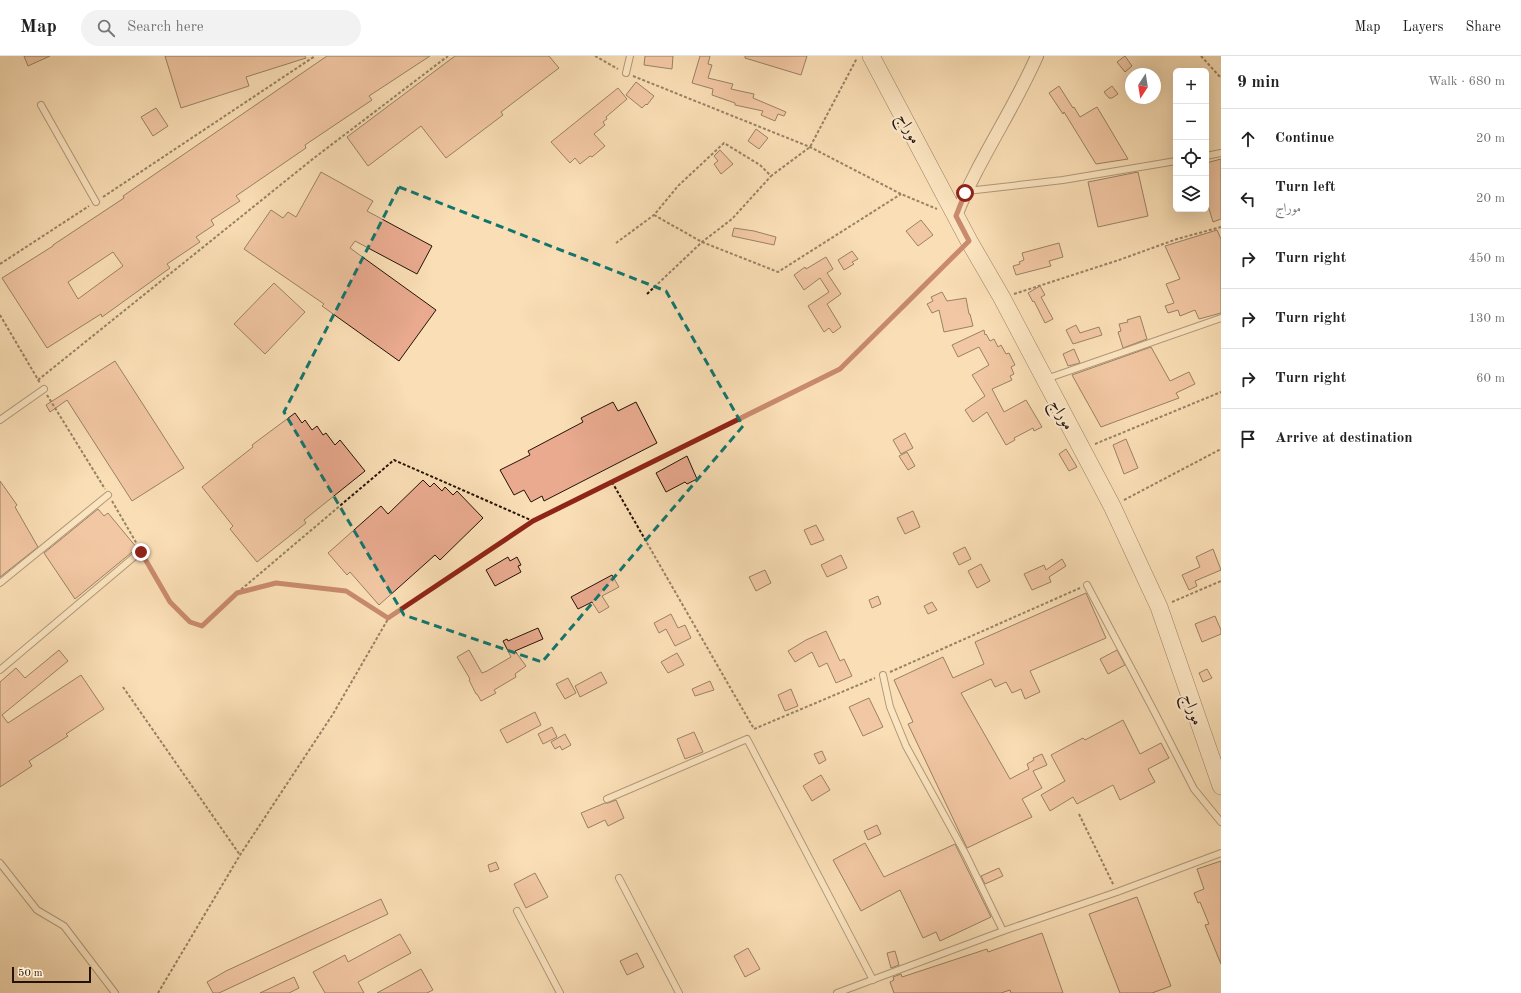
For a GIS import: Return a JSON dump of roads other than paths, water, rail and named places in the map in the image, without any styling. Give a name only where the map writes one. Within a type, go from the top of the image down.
[{"type":"main road","name":"موراج","points":[[871,56],[969,241],[1002,298],[1083,449],[1112,506],[1160,607],[1221,786]]},
{"type":"street","points":[[956,216],[966,191],[1026,82],[1037,56]]},
{"type":"lane","points":[[626,73],[630,56]]},
{"type":"lane","points":[[41,105],[96,202]]},
{"type":"lane","points":[[1209,155],[1221,153]]},
{"type":"lane","points":[[966,191],[1062,180],[1173,162]]},
{"type":"lane","points":[[1045,380],[1221,318]]},
{"type":"lane","points":[[0,420],[44,389]]},
{"type":"lane","points":[[0,582],[108,495]]},
{"type":"lane","points":[[0,670],[141,552]]},
{"type":"lane","points":[[1087,585],[1194,789],[1221,822]]},
{"type":"lane","points":[[883,675],[890,707],[906,746],[966,855],[1003,931]]},
{"type":"lane","points":[[606,798],[747,739],[872,980]]},
{"type":"lane","points":[[837,993],[1003,931],[1117,892],[1221,853]]},
{"type":"lane","points":[[0,863],[37,910],[64,926],[114,993]]},
{"type":"lane","points":[[619,878],[678,993]]},
{"type":"lane","points":[[517,911],[560,993]]}]
